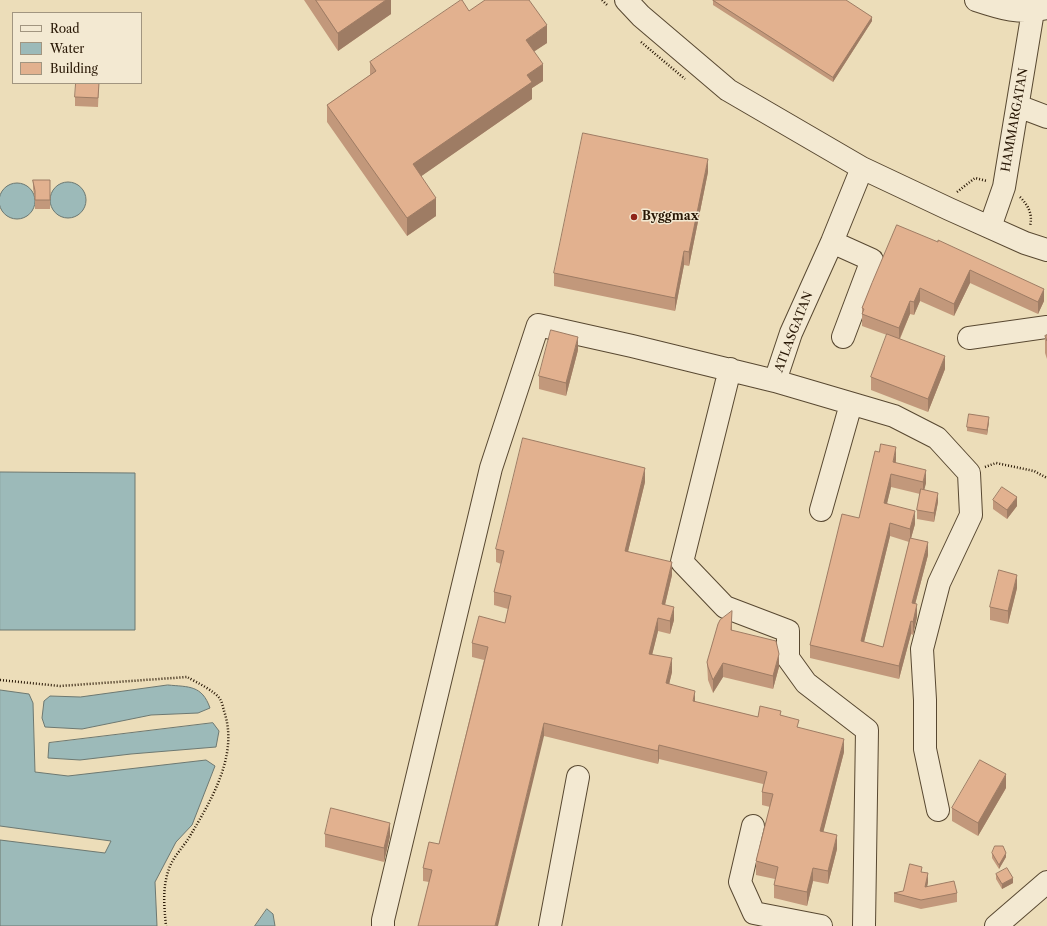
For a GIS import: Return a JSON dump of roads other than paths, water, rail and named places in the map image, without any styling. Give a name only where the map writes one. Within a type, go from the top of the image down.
[{"type":"street","points":[[626,0],[641,16],[728,90],[862,168],[990,227],[1047,250]]},
{"type":"street","points":[[976,0],[1002,8],[1040,10]]},
{"type":"street","name":"HAMMARGATAN","points":[[990,227],[1004,187],[1018,106],[1040,10]]},
{"type":"street","points":[[1018,106],[1047,117]]},
{"type":"street","name":"ATLASGATAN","points":[[383,926],[386,905],[491,468],[538,325],[730,369],[775,381],[791,333],[832,242],[862,168]]},
{"type":"street","points":[[832,242],[872,260],[843,337]]},
{"type":"street","points":[[969,338],[1047,327]]},
{"type":"street","points":[[730,369],[682,562],[725,608],[788,631],[788,658],[806,683],[867,730],[864,926]]},
{"type":"street","points":[[775,381],[894,416],[937,438],[969,473],[971,515],[939,583],[922,649],[925,700],[925,749],[938,810]]},
{"type":"street","points":[[821,510],[851,404]]},
{"type":"street","points":[[550,926],[578,777]]},
{"type":"street","points":[[753,826],[740,882],[754,913],[821,926]]},
{"type":"street","points":[[996,925],[1047,882]]},
{"type":"water","points":[[72,182],[81,187],[85,193],[85,207],[81,213],[72,218],[64,218],[55,213],[51,207],[50,196],[55,187],[61,183]]},
{"type":"water","points":[[21,183],[30,188],[34,194],[34,208],[30,214],[21,219],[13,219],[4,214],[0,208],[-1,197],[4,188],[10,184]]},
{"type":"water","points":[[0,472],[135,473],[135,630],[0,630]]},
{"type":"water","points":[[168,685],[188,687],[199,691],[207,700],[210,708],[198,713],[151,715],[82,729],[45,727],[42,718],[44,701],[50,696],[80,697]]},
{"type":"water","points":[[0,690],[29,694],[33,703],[35,772],[68,776],[206,760],[215,766],[192,825],[176,842],[155,882],[157,926],[0,926],[0,840],[105,853],[111,841],[0,826]]},
{"type":"water","points":[[213,723],[219,731],[216,747],[80,760],[48,758],[49,743]]},
{"type":"water","points":[[267,909],[273,914],[275,926],[255,926]]},
{"type":"place","name":"Byggmax","points":[[634,217]]}]
